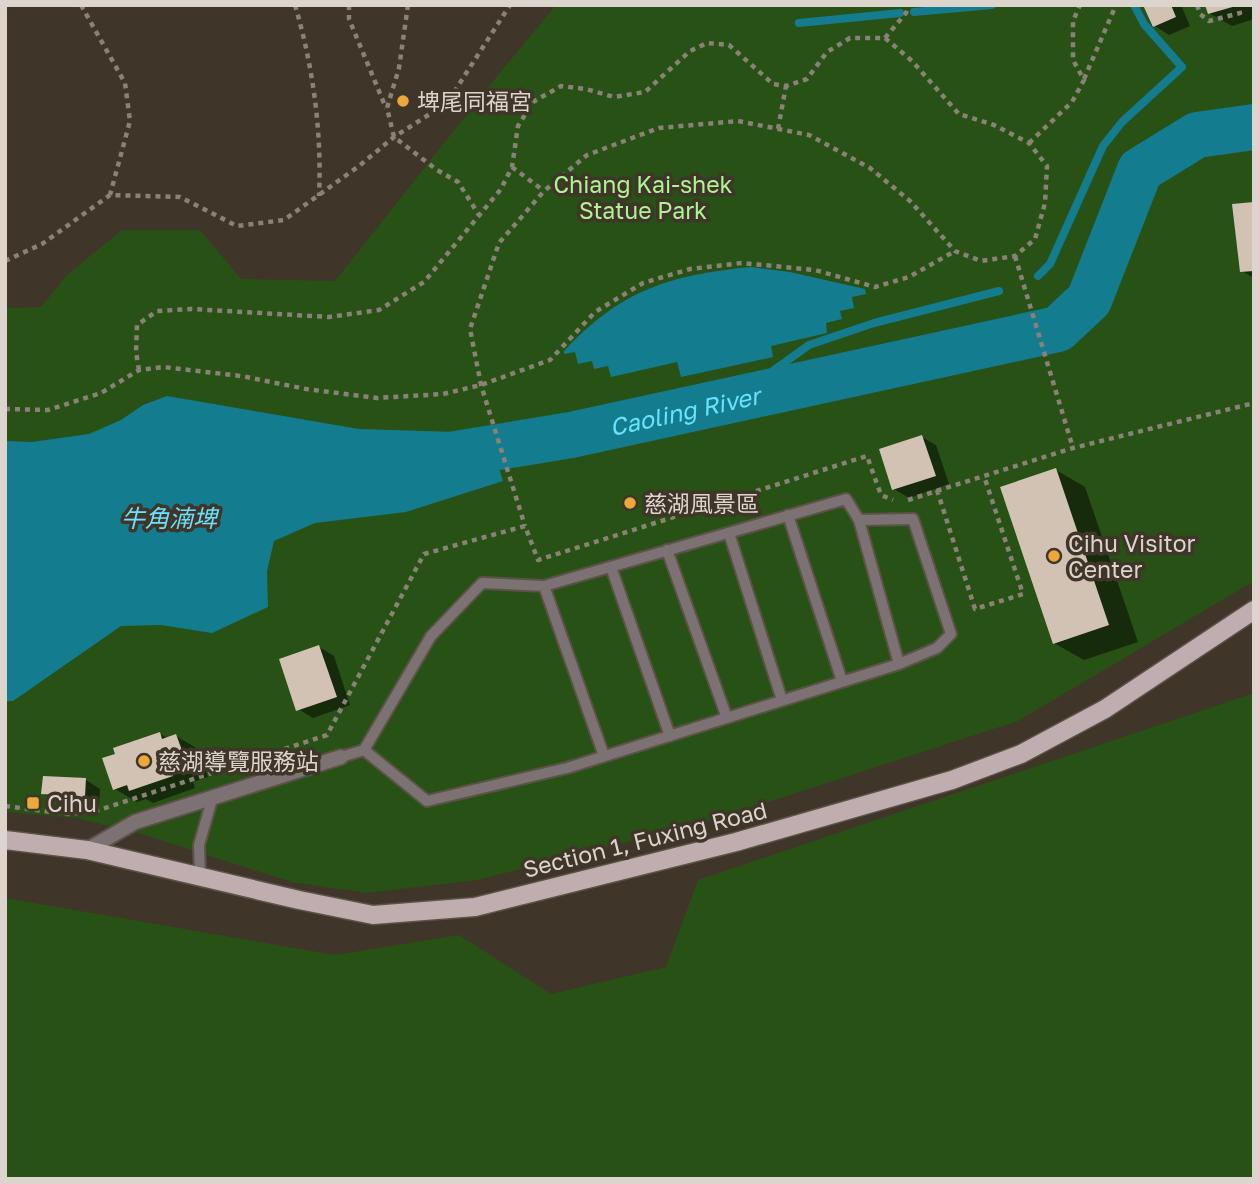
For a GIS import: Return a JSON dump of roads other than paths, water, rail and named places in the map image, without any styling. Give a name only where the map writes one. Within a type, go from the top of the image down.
[{"type":"main road","name":"Section 1, Fuxing Road","points":[[5,841],[87,850],[373,915],[475,907],[736,842],[952,780],[1021,754],[1105,709],[1254,610]]},
{"type":"street","points":[[87,850],[135,822],[341,757]]},
{"type":"lane","points":[[341,757],[364,750],[431,636],[482,583],[544,586],[846,499],[859,520],[899,664]]},
{"type":"lane","points":[[788,516],[842,681]]},
{"type":"lane","points":[[364,750],[427,802],[567,768],[899,664],[937,648],[951,634],[913,519],[859,520]]},
{"type":"lane","points":[[729,533],[782,700]]},
{"type":"lane","points":[[667,550],[727,718]]},
{"type":"lane","points":[[611,567],[670,736]]},
{"type":"lane","points":[[544,586],[604,756]]},
{"type":"lane","points":[[200,876],[200,845],[213,796]]},
{"type":"water","points":[[751,267],[790,272],[865,289],[866,294],[852,297],[854,308],[840,311],[842,319],[826,323],[827,333],[771,346],[773,357],[681,377],[677,362],[611,377],[608,366],[594,369],[592,361],[578,364],[575,352],[564,354],[585,330],[606,313],[648,289],[695,275]]},
{"type":"water","name":"牛角湳埤","points":[[167,396],[359,429],[488,433],[503,481],[406,512],[315,523],[274,541],[267,571],[268,607],[212,633],[161,625],[121,626],[13,701],[5,701],[5,441],[32,442],[89,434],[121,420],[143,405]]},
{"type":"waterway","points":[[914,12],[992,5]]},
{"type":"waterway","points":[[1038,276],[1050,264],[1103,146],[1122,122],[1182,67],[1144,24],[1134,5]]},
{"type":"waterway","points":[[799,23],[900,13]]},
{"type":"waterway","name":"Caoling River","points":[[432,458],[571,435],[1058,329],[1089,300],[1140,170],[1197,135],[1254,127]]},
{"type":"waterway","points":[[731,401],[809,345],[874,323],[999,291]]},
{"type":"place","name":"埤尾同福宮","points":[[403,101]]},
{"type":"place","name":"慈湖風景區","points":[[630,503]]},
{"type":"place","name":"Cihu Visitor Center","points":[[1054,556]]},
{"type":"place","name":"慈湖導覽服務站","points":[[144,761]]},
{"type":"place","name":"Cihu","points":[[33,803]]},
{"type":"park label","name":"Chiang Kai-shek Statue Park","points":[[643,197]]}]
